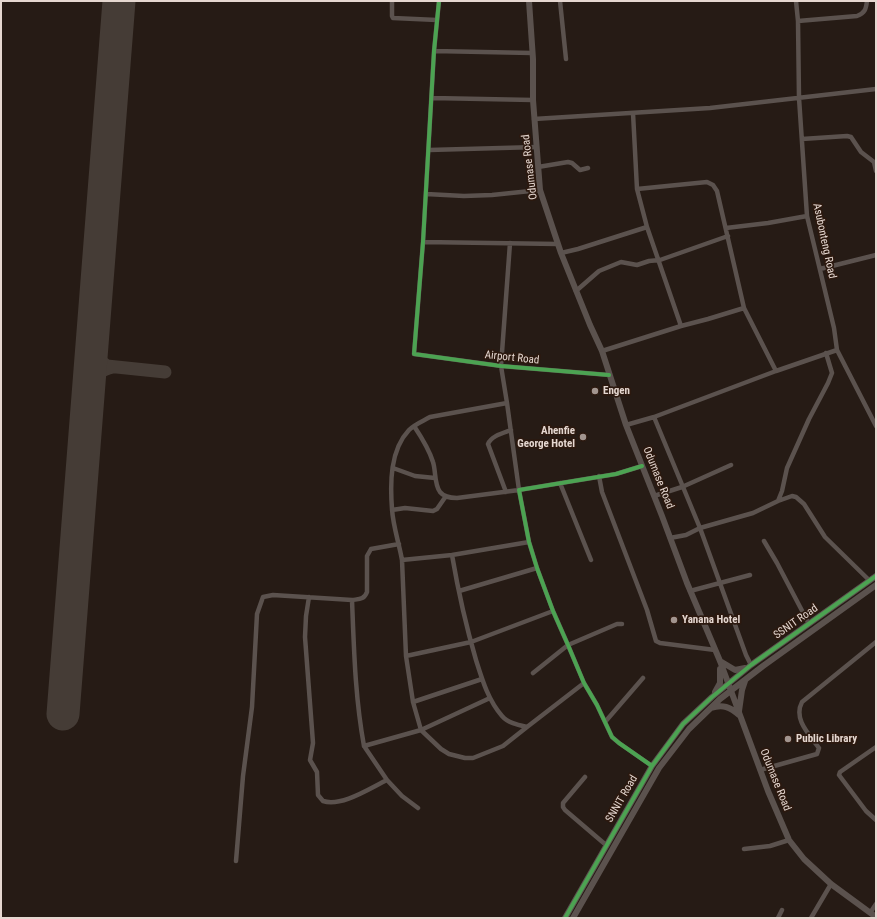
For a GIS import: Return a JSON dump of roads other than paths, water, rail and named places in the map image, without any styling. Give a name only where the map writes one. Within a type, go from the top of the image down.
[{"type":"main road","name":"Odumase Road","points":[[529,1],[534,119],[540,190],[561,253],[602,351],[626,425],[690,591],[720,661],[727,684],[760,770],[789,840],[804,859],[831,884],[873,914]]},
{"type":"main road","name":"SSNIT Road","points":[[727,684],[876,576]]},
{"type":"main road","name":"SSNIT Road","points":[[730,692],[876,584]]},
{"type":"main road","points":[[720,661],[735,670],[750,667]]},
{"type":"main road","points":[[712,697],[720,683],[720,661]]},
{"type":"main road","points":[[710,708],[726,706],[739,714],[742,690],[746,679]]},
{"type":"main road","name":"SNNIT Road","points":[[565,918],[652,766],[683,724],[727,684]]},
{"type":"main road","name":"SNNIT Road","points":[[573,918],[659,768],[689,729],[710,708],[730,692]]},
{"type":"main road","points":[[594,867],[600,871]]},
{"type":"main road","points":[[587,878],[594,882]]},
{"type":"street","points":[[392,1],[393,18],[437,20]]},
{"type":"street","points":[[439,1],[434,51],[423,242],[558,244]]},
{"type":"street","points":[[560,1],[566,59]]},
{"type":"street","name":"Asubonteng Road","points":[[796,1],[798,21],[799,98],[807,216],[834,328],[836,350],[876,426]]},
{"type":"street","points":[[798,21],[862,14],[866,9],[867,1]]},
{"type":"street","points":[[434,51],[532,52]]},
{"type":"street","points":[[534,119],[710,108],[876,89]]},
{"type":"street","points":[[432,98],[533,100]]},
{"type":"street","points":[[633,113],[637,189],[647,227],[660,260],[681,326]]},
{"type":"street","points":[[802,139],[851,137],[861,152],[874,162],[876,171]]},
{"type":"street","points":[[429,150],[537,147]]},
{"type":"street","points":[[538,167],[568,162],[572,163],[580,170],[588,168]]},
{"type":"street","points":[[637,189],[707,182],[713,185],[717,191],[744,308],[776,371]]},
{"type":"street","points":[[426,194],[464,196],[492,195],[540,190]]},
{"type":"street","points":[[726,228],[768,223],[807,216]]},
{"type":"street","points":[[561,253],[647,227]]},
{"type":"street","points":[[576,291],[599,271],[621,262],[637,265],[660,260],[728,236]]},
{"type":"street","name":"Airport Road","points":[[423,242],[414,354],[501,366],[609,375]]},
{"type":"street","points":[[510,243],[501,366],[519,490],[529,542],[553,611],[584,684],[597,705],[612,737],[652,766]]},
{"type":"street","points":[[820,269],[876,255]]},
{"type":"street","points":[[602,351],[744,308]]},
{"type":"street","points":[[626,425],[654,417],[836,350]]},
{"type":"street","points":[[778,501],[782,491],[787,468],[832,373],[826,353]]},
{"type":"street","points":[[507,403],[430,417],[419,422],[409,431],[400,443],[394,459],[392,510],[402,560],[406,656],[413,702],[421,730],[441,749],[449,754],[465,758],[473,758],[504,746],[584,684]]},
{"type":"street","points":[[654,417],[700,528],[750,667]]},
{"type":"street","points":[[414,426],[426,443],[433,463],[435,478],[440,493],[452,498],[519,490],[627,471],[642,466]]},
{"type":"street","points":[[506,492],[488,444],[499,434],[511,430]]},
{"type":"street","points":[[654,496],[682,487],[731,464]]},
{"type":"street","points":[[393,468],[415,476],[435,478]]},
{"type":"street","points":[[599,476],[602,492],[646,610],[655,639],[660,643],[715,650]]},
{"type":"street","points":[[560,483],[591,560]]},
{"type":"street","points":[[392,510],[405,508],[433,511],[437,509],[446,496]]},
{"type":"street","points":[[670,538],[753,513],[792,496],[804,504],[824,537],[870,581]]},
{"type":"street","points":[[764,541],[809,624]]},
{"type":"street","points":[[402,560],[452,555],[529,542]]},
{"type":"street","points":[[236,861],[243,776],[252,707],[259,608],[263,597],[273,595],[352,600],[362,599],[366,596],[367,592],[367,556],[371,549],[399,544]]},
{"type":"street","points":[[452,555],[471,642],[482,679],[490,698],[502,716],[515,724],[527,727]]},
{"type":"street","points":[[459,591],[537,568]]},
{"type":"street","points":[[690,591],[750,575]]},
{"type":"street","points":[[309,597],[304,637],[313,743],[310,760],[317,772],[318,795],[323,802],[331,803],[351,798],[387,780]]},
{"type":"street","points":[[352,600],[355,680],[358,714],[364,746],[387,780],[402,796],[418,808]]},
{"type":"street","points":[[406,656],[471,642],[553,611]]},
{"type":"street","points":[[533,673],[568,645],[617,624],[622,624]]},
{"type":"street","points":[[760,770],[817,754],[819,748],[803,726],[799,718],[798,709],[802,702],[876,642]]},
{"type":"street","points":[[605,722],[643,678]]},
{"type":"street","points":[[413,702],[482,679]]},
{"type":"street","points":[[364,746],[421,730],[490,698]]},
{"type":"street","points":[[876,747],[839,774],[866,811],[876,820]]},
{"type":"street","points":[[585,776],[564,803],[563,807],[606,845]]},
{"type":"street","points":[[744,849],[770,846],[789,840]]},
{"type":"street","points":[[811,918],[831,884]]},
{"type":"street","points":[[873,914],[876,904]]},
{"type":"street","points":[[778,918],[782,910]]},
{"type":"place","name":"Engen","points":[[595,391]]},
{"type":"place","name":"Ahenfie George Hotel","points":[[583,437]]},
{"type":"place","name":"Yanana Hotel","points":[[674,620]]},
{"type":"place","name":"Public Library","points":[[788,739]]}]
